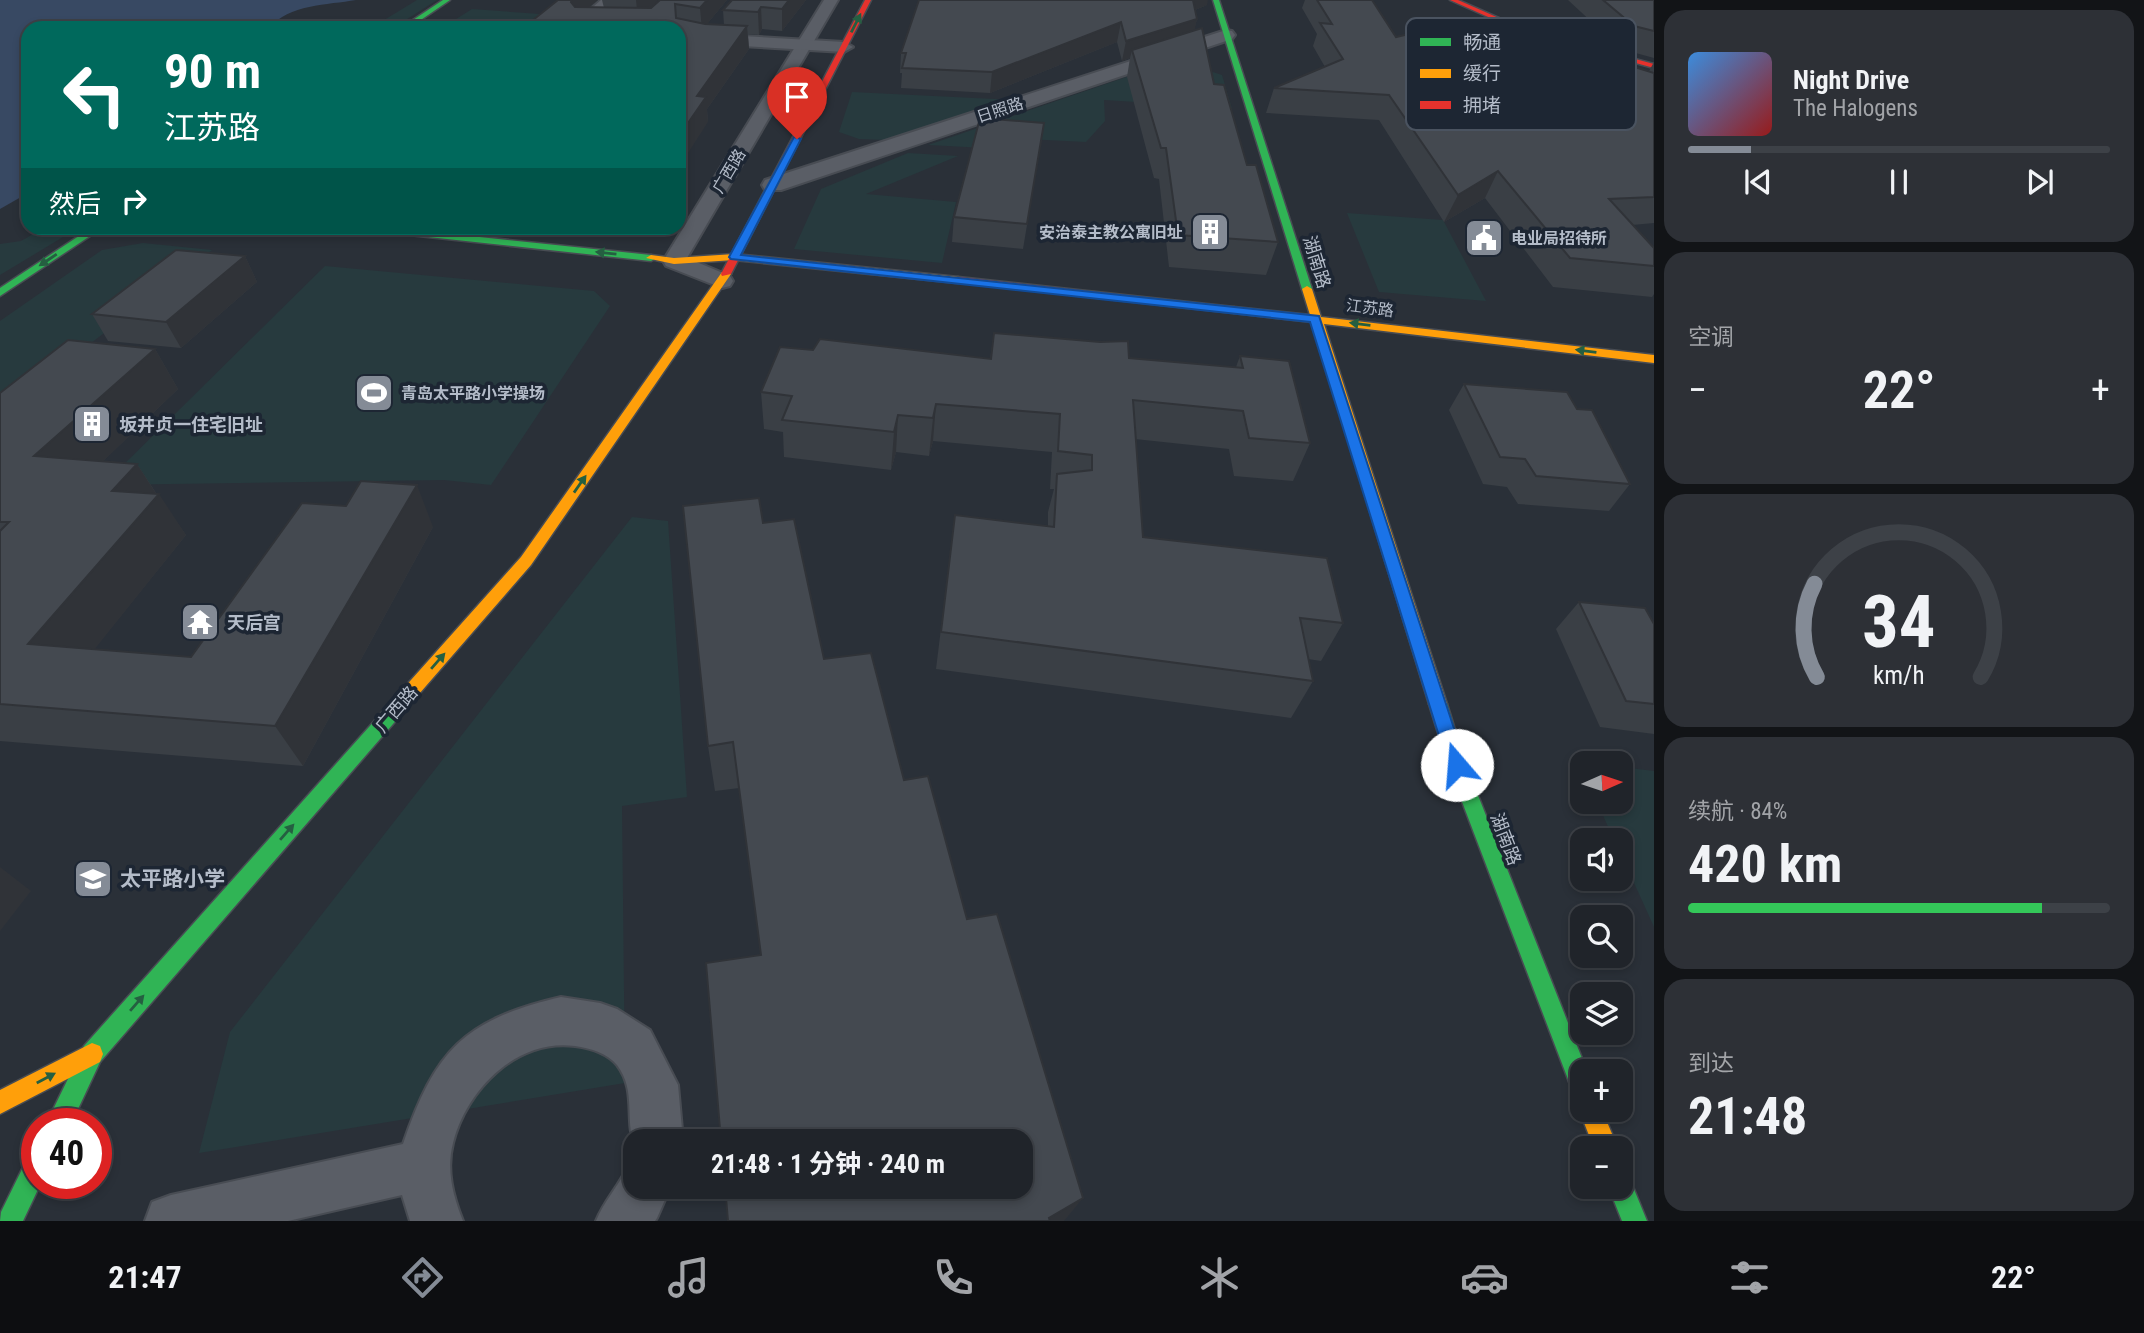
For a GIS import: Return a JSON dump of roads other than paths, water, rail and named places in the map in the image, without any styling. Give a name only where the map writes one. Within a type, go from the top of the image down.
[{"type":"main road","points":[[415,21],[447,0]]},
{"type":"main road","name":"广西路","points":[[66,1108],[92,1054],[526,561],[732,282],[734,257],[868,0]]},
{"type":"main road","name":"湖南路","points":[[1216,0],[1457,765],[1571,1059]]},
{"type":"main road","points":[[1459,1],[1496,18]]},
{"type":"main road","points":[[1636,61],[1654,66]]},
{"type":"main road","points":[[0,293],[87,235]]},
{"type":"main road","name":"江苏路","points":[[436,235],[674,261],[734,257],[1315,319],[1654,359]]},
{"type":"main road","points":[[0,1102],[92,1054]]},
{"type":"main road","points":[[10,1221],[21,1199]]},
{"type":"main road","points":[[1625,1199],[1634,1221]]},
{"type":"street","points":[[586,21],[610,0]]},
{"type":"street","points":[[692,36],[723,19]]},
{"type":"street","name":"日照路","points":[[773,185],[1226,35]]},
{"type":"street","points":[[692,36],[844,47]]},
{"type":"street","points":[[1633,1178],[1654,1181]]},
{"type":"lane","name":"广西路","points":[[674,261],[831,0]]},
{"type":"lane","points":[[674,261],[732,282]]},
{"type":"lane","points":[[436,1221],[429,1208],[424,1165],[432,1124],[451,1087],[477,1056],[509,1033],[542,1021],[577,1019],[607,1029],[634,1048],[652,1076],[661,1112],[659,1129]]},
{"type":"lane","points":[[171,1221],[424,1165]]},
{"type":"lane","points":[[622,1221],[639,1199]]},
{"type":"water","points":[[0,0],[356,0],[298,10],[277,21],[21,21],[21,197],[0,209]]},
{"type":"place","name":"安治泰主教公寓旧址","points":[[1210,232]]},
{"type":"place","name":"电业局招待所","points":[[1484,238]]},
{"type":"place","name":"青岛太平路小学操场","points":[[374,393]]},
{"type":"place","name":"坂井贞一住宅旧址","points":[[92,424]]},
{"type":"place","name":"天后宫","points":[[200,622]]},
{"type":"place","name":"太平路小学","points":[[93,879]]}]
